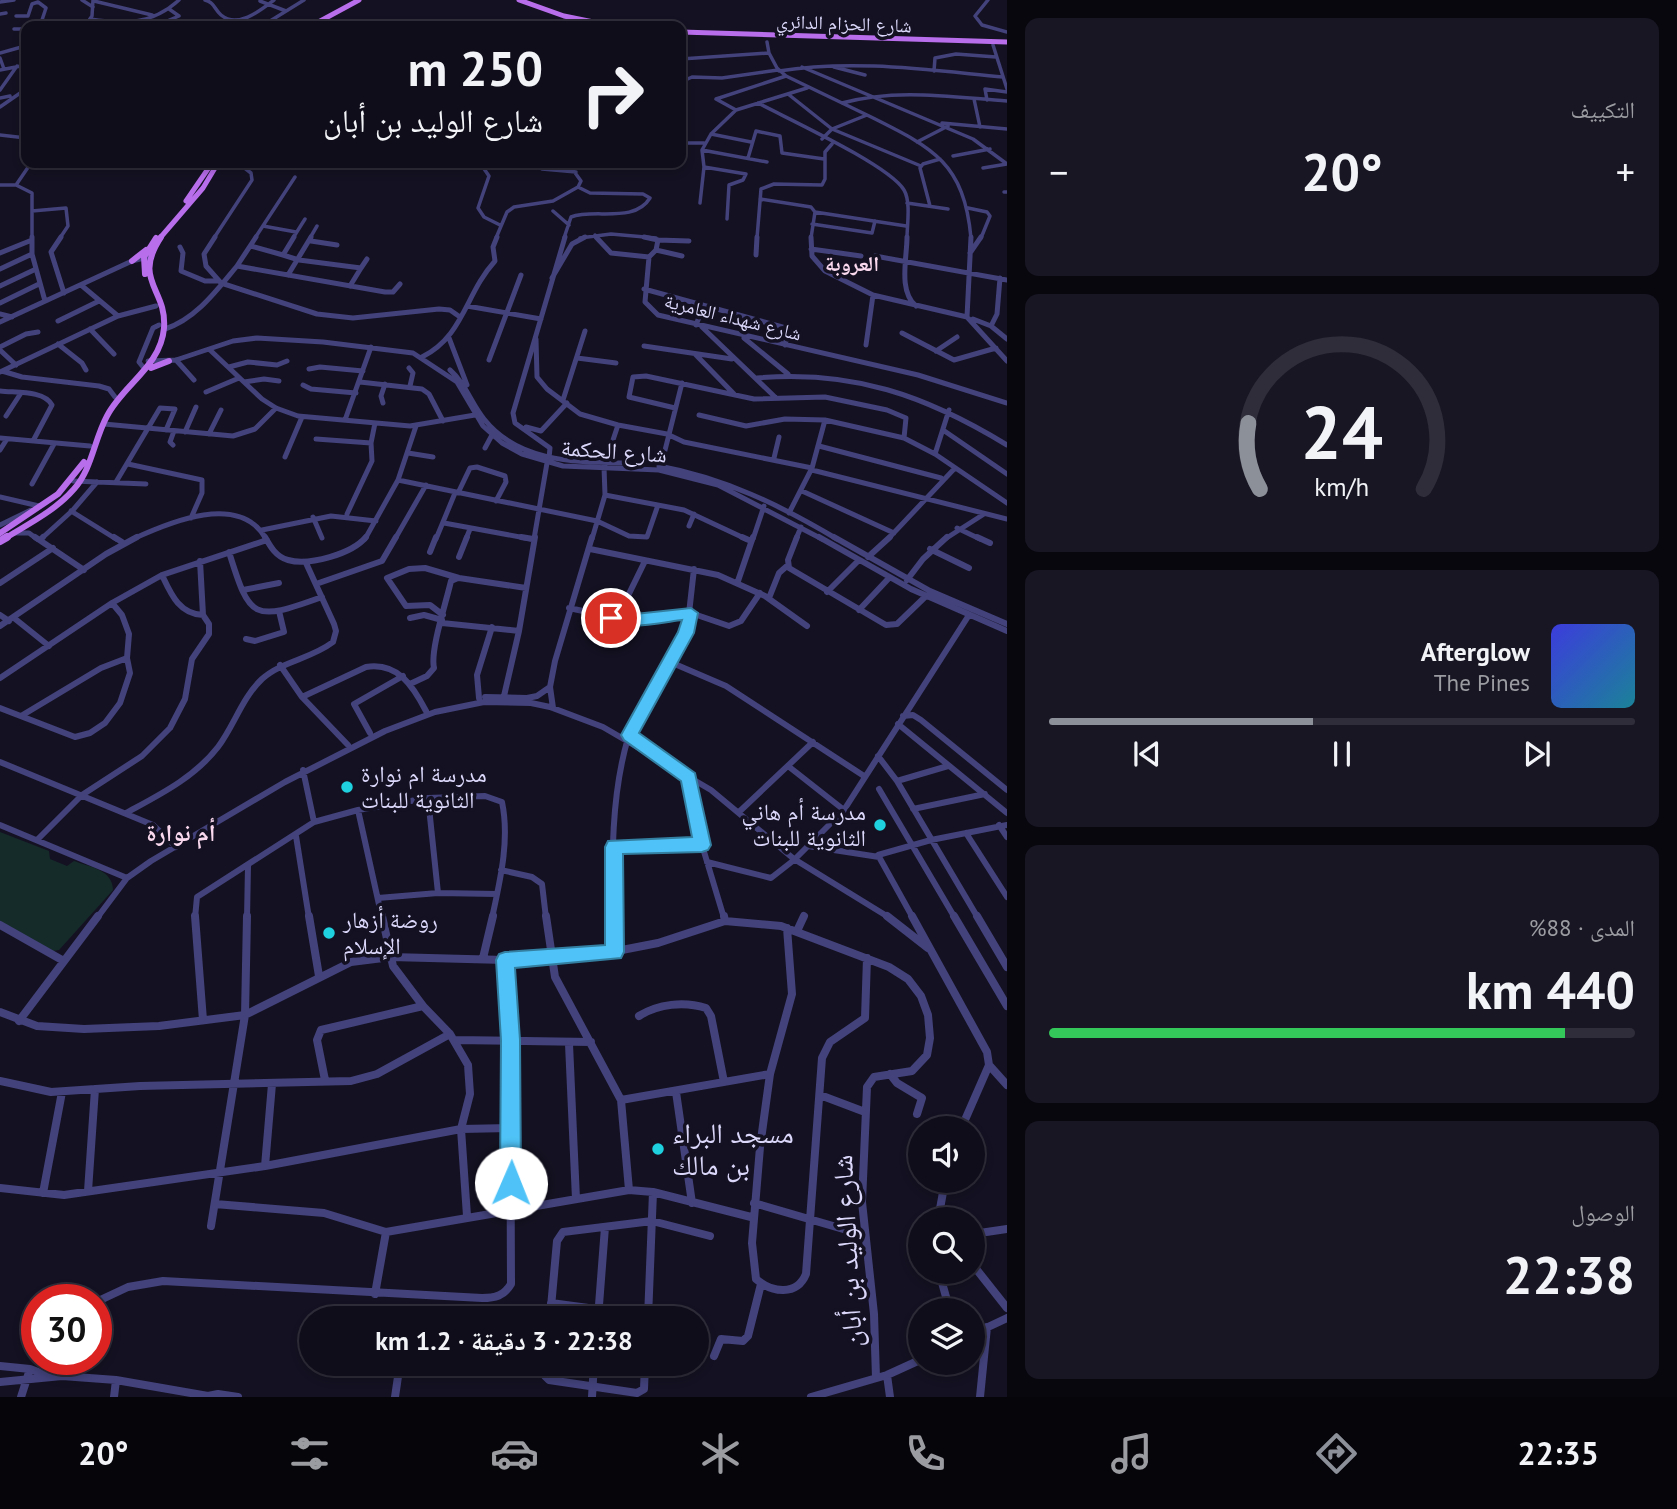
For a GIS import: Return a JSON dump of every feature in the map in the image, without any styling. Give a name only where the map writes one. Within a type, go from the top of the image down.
[{"type":"main road","points":[[321,21],[362,0]]},
{"type":"main road","points":[[326,21],[362,0]]},
{"type":"main road","points":[[510,0],[573,21]]},
{"type":"main road","points":[[519,0],[564,16],[588,21]]},
{"type":"main road","name":"شارع الحزام الدائري","points":[[686,34],[773,39],[1007,43]]},
{"type":"main road","name":"شارع الحزام الدائري","points":[[686,34],[993,45],[1007,43]]},
{"type":"main road","points":[[132,262],[147,258],[209,168]]},
{"type":"main road","points":[[132,262],[147,258],[209,181],[216,168]]},
{"type":"main road","points":[[147,258],[162,327]]},
{"type":"main road","points":[[0,541],[61,500],[76,481],[113,406],[150,361],[162,327],[162,308],[149,272],[147,258]]},
{"type":"main road","points":[[150,361],[172,359]]},
{"type":"main road","points":[[0,533],[76,481],[103,415],[115,397],[150,361],[172,359]]},
{"type":"street","points":[[0,2],[14,0]]},
{"type":"street","points":[[25,0],[38,2],[46,8],[42,21]]},
{"type":"street","points":[[82,0],[93,7]]},
{"type":"street","points":[[128,0],[128,9]]},
{"type":"street","points":[[136,21],[169,9],[179,0]]},
{"type":"street","points":[[205,0],[212,2],[224,18],[233,19],[255,16],[274,0]]},
{"type":"street","points":[[270,21],[304,0]]},
{"type":"street","points":[[988,0],[975,16],[981,24],[1007,32]]},
{"type":"street","points":[[102,21],[90,19],[93,1],[152,15]]},
{"type":"street","points":[[260,1],[286,11]]},
{"type":"street","points":[[16,16],[28,15],[33,3]]},
{"type":"street","points":[[264,10],[275,7]]},
{"type":"street","points":[[168,21],[179,16],[169,9]]},
{"type":"street","points":[[0,14],[6,13]]},
{"type":"street","points":[[14,29],[21,29]]},
{"type":"street","points":[[758,38],[767,42]]},
{"type":"street","points":[[767,42],[773,39]]},
{"type":"street","points":[[767,42],[769,53],[780,72],[917,142],[940,159],[960,184],[968,208],[971,274],[968,317],[1007,360]]},
{"type":"street","points":[[987,100],[985,89],[1007,91],[993,45]]},
{"type":"street","points":[[21,49],[0,59],[2,70],[21,66]]},
{"type":"street","points":[[686,59],[769,53]]},
{"type":"street","points":[[934,71],[935,58],[947,55],[996,57]]},
{"type":"street","points":[[0,90],[18,66]]},
{"type":"street","points":[[829,66],[865,75]]},
{"type":"street","points":[[736,110],[716,99],[780,72],[802,67],[934,71],[1005,78]]},
{"type":"street","points":[[802,67],[948,126],[989,149],[1007,164]]},
{"type":"street","points":[[686,80],[790,69]]},
{"type":"street","points":[[700,203],[704,167],[702,150],[711,134],[736,110],[807,88]]},
{"type":"street","points":[[0,105],[21,90]]},
{"type":"street","points":[[0,105],[21,90]]},
{"type":"street","points":[[842,103],[868,95],[901,93],[1007,101]]},
{"type":"street","points":[[788,94],[832,129],[921,166],[940,159]]},
{"type":"street","points":[[0,98],[10,96]]},
{"type":"street","points":[[974,99],[979,127]]},
{"type":"street","points":[[758,103],[896,180],[904,189],[907,203],[906,296],[916,306]]},
{"type":"street","points":[[822,139],[832,129],[867,115]]},
{"type":"street","points":[[917,142],[948,126],[1007,129]]},
{"type":"street","points":[[748,158],[755,131],[780,136],[782,153],[824,159]]},
{"type":"street","points":[[711,134],[751,142]]},
{"type":"street","points":[[0,135],[21,137]]},
{"type":"street","points":[[901,141],[910,138]]},
{"type":"street","points":[[686,143],[704,143]]},
{"type":"street","points":[[755,255],[761,189],[768,184],[815,187],[822,185],[825,179],[825,152],[832,144]]},
{"type":"street","points":[[953,156],[989,149]]},
{"type":"street","points":[[702,150],[767,162]]},
{"type":"street","points":[[983,168],[1007,164]]},
{"type":"street","points":[[921,166],[930,206]]},
{"type":"street","points":[[704,167],[746,174],[743,180],[734,181],[729,186],[727,219]]},
{"type":"street","points":[[16,185],[28,168]]},
{"type":"street","points":[[219,282],[206,266],[204,254],[215,233],[252,180],[251,173],[244,168]]},
{"type":"street","points":[[483,168],[489,176],[479,212],[482,217],[500,225]]},
{"type":"street","points":[[424,356],[440,348],[449,338],[485,272],[495,261],[493,247],[500,225],[511,209],[553,201],[578,187],[580,181],[572,168]]},
{"type":"street","points":[[542,169],[576,172]]},
{"type":"street","points":[[150,361],[139,362],[153,328],[178,325],[204,303],[219,282],[237,266],[295,177]]},
{"type":"street","points":[[0,185],[16,185],[32,193],[32,254],[45,301]]},
{"type":"street","points":[[504,696],[519,631],[550,449],[515,423],[518,390],[574,214],[619,215],[647,203],[650,198],[643,194],[590,193],[578,187]]},
{"type":"street","points":[[760,199],[811,207],[815,212],[906,226]]},
{"type":"street","points":[[907,203],[948,209]]},
{"type":"street","points":[[32,211],[66,208],[68,226],[51,252],[64,293]]},
{"type":"street","points":[[968,208],[987,212],[990,216],[978,245],[970,253]]},
{"type":"street","points":[[553,211],[569,225]]},
{"type":"street","points":[[815,212],[811,249],[814,260],[825,271],[873,295],[968,317],[991,326],[1007,341],[956,360],[902,333]]},
{"type":"street","points":[[283,255],[305,219]]},
{"type":"street","points":[[812,224],[872,233],[874,221]]},
{"type":"street","points":[[263,226],[296,232]]},
{"type":"street","points":[[288,275],[311,241],[317,226]]},
{"type":"street","points":[[552,278],[574,242],[595,235],[689,241]]},
{"type":"street","points":[[595,235],[603,250],[609,254],[649,257],[656,250],[658,240]]},
{"type":"street","points":[[0,253],[32,240]]},
{"type":"street","points":[[311,241],[337,246]]},
{"type":"street","points":[[251,246],[299,260],[361,268]]},
{"type":"street","points":[[180,247],[183,253],[181,271],[205,281],[219,282],[327,316],[360,317],[439,309],[450,310],[460,317]]},
{"type":"street","points":[[811,249],[862,256]]},
{"type":"street","points":[[656,250],[682,256]]},
{"type":"street","points":[[0,269],[32,254]]},
{"type":"street","points":[[876,256],[1007,280]]},
{"type":"street","name":"شارع شهداء العامرية","points":[[649,257],[644,289],[645,302],[654,313],[910,373],[1006,403]]},
{"type":"street","points":[[350,286],[367,259]]},
{"type":"street","points":[[0,322],[132,262]]},
{"type":"street","points":[[237,266],[389,292],[396,290],[400,284]]},
{"type":"street","points":[[0,286],[36,269]]},
{"type":"street","points":[[489,360],[521,275]]},
{"type":"street","points":[[991,326],[999,299],[1000,278]]},
{"type":"street","points":[[0,303],[39,284]]},
{"type":"street","points":[[81,285],[118,316]]},
{"type":"street","points":[[644,289],[786,328],[789,330],[785,345]]},
{"type":"street","points":[[866,345],[873,295]]},
{"type":"street","points":[[999,299],[1007,300]]},
{"type":"street","points":[[58,321],[99,300]]},
{"type":"street","points":[[1,371],[118,316],[156,306]]},
{"type":"street","points":[[467,306],[541,319]]},
{"type":"street","points":[[703,307],[698,325],[776,398]]},
{"type":"street","points":[[0,314],[12,317]]},
{"type":"street","points":[[90,330],[112,349],[114,354]]},
{"type":"street","points":[[514,419],[532,430],[541,431],[565,402],[585,331]]},
{"type":"street","points":[[16,365],[0,349],[26,334],[38,332]]},
{"type":"street","points":[[536,334],[534,364],[537,377],[547,389],[580,414],[618,425],[667,434],[684,442],[774,458],[1007,519]]},
{"type":"street","name":"شارع الحكمة","points":[[172,359],[232,338],[260,335],[407,348],[424,356],[467,387],[479,412],[497,432],[548,461]]},
{"type":"street","points":[[740,335],[788,374]]},
{"type":"street","points":[[936,351],[957,337]]},
{"type":"street","name":"شارع الحكمة","points":[[172,359],[211,350],[237,340],[257,338],[371,347],[424,356],[461,385],[475,415],[492,435],[522,454],[548,461],[659,470],[694,477],[733,490],[889,578],[1007,631]]},
{"type":"street","points":[[449,338],[467,387]]},
{"type":"street","points":[[58,344],[82,363],[86,370]]},
{"type":"street","points":[[643,346],[733,359]]},
{"type":"street","points":[[345,420],[371,347]]},
{"type":"street","points":[[211,350],[241,380],[276,408],[302,416],[416,426],[475,415]]},
{"type":"street","points":[[695,354],[736,395]]},
{"type":"street","points":[[577,358],[616,363]]},
{"type":"street","points":[[172,359],[194,380]]},
{"type":"street","points":[[229,367],[248,362],[277,365],[287,361]]},
{"type":"street","points":[[309,369],[320,367],[363,371]]},
{"type":"street","points":[[409,368],[413,373],[410,386]]},
{"type":"street","points":[[1,371],[22,377],[99,386],[109,389],[115,397]]},
{"type":"street","points":[[757,379],[788,374],[822,376],[919,397],[949,410],[1007,445]]},
{"type":"street","points":[[675,408],[630,397],[628,395],[633,377],[637,375],[682,383],[754,399],[817,396],[895,412],[906,418],[904,438]]},
{"type":"street","points":[[206,392],[241,380],[279,381]]},
{"type":"street","points":[[360,382],[422,389],[429,394],[443,421]]},
{"type":"street","points":[[661,466],[682,383]]},
{"type":"street","points":[[383,403],[381,396],[384,384]]},
{"type":"street","points":[[303,386],[356,393]]},
{"type":"street","points":[[0,391],[41,396],[51,402],[46,419],[33,441]]},
{"type":"street","points":[[6,416],[21,393]]},
{"type":"street","points":[[1006,403],[1006,411]]},
{"type":"street","points":[[185,432],[196,407]]},
{"type":"street","points":[[104,424],[233,436],[261,425],[276,408]]},
{"type":"street","points":[[116,482],[159,409],[175,409],[166,430]]},
{"type":"street","points":[[209,434],[220,410]]},
{"type":"street","points":[[935,454],[949,410]]},
{"type":"street","points":[[699,415],[746,426],[785,419],[825,420],[904,438],[935,454],[1007,503]]},
{"type":"street","points":[[285,457],[302,416]]},
{"type":"street","points":[[789,513],[812,469],[825,420]]},
{"type":"street","points":[[347,514],[369,469],[375,423]]},
{"type":"street","points":[[553,706],[550,687],[569,608],[605,495],[605,465],[618,425]]},
{"type":"street","points":[[0,626],[122,542],[148,530],[191,518],[233,514],[248,520],[262,530],[282,561],[306,563],[355,547],[364,540],[398,480],[416,426]]},
{"type":"street","points":[[943,430],[1007,474]]},
{"type":"street","points":[[173,445],[170,442],[174,431]]},
{"type":"street","points":[[485,448],[492,435]]},
{"type":"street","points":[[774,458],[779,436]]},
{"type":"street","points":[[0,450],[3,438],[90,446]]},
{"type":"street","points":[[316,439],[371,443]]},
{"type":"street","points":[[32,484],[54,444]]},
{"type":"street","points":[[819,446],[940,478]]},
{"type":"street","points":[[408,453],[433,457]]},
{"type":"street","points":[[128,464],[202,480],[202,492],[191,518]]},
{"type":"street","name":"شارع الحكمة","points":[[605,465],[661,466],[720,480],[789,513],[907,580],[1007,624]]},
{"type":"street","points":[[430,552],[470,468],[477,467],[505,476],[506,482],[496,501]]},
{"type":"street","points":[[868,557],[927,500],[936,489],[940,478],[955,468]]},
{"type":"street","points":[[398,480],[538,511],[597,521],[621,534],[644,538],[648,535],[659,505]]},
{"type":"street","points":[[76,481],[146,484]]},
{"type":"street","points":[[40,540],[97,482]]},
{"type":"street","points":[[316,584],[370,568],[382,561],[426,485]]},
{"type":"street","points":[[802,491],[894,533]]},
{"type":"street","points":[[605,495],[694,514],[751,541]]},
{"type":"street","points":[[0,497],[43,505]]},
{"type":"street","points":[[0,525],[43,505]]},
{"type":"street","points":[[738,581],[764,506]]},
{"type":"street","points":[[71,511],[122,542]]},
{"type":"street","points":[[262,530],[329,514],[347,514],[376,521]]},
{"type":"street","points":[[689,526],[694,514]]},
{"type":"street","points":[[907,580],[930,549],[957,528],[984,514]]},
{"type":"street","points":[[313,517],[322,538]]},
{"type":"street","points":[[29,522],[29,533]]},
{"type":"street","points":[[444,523],[533,539]]},
{"type":"street","points":[[769,598],[779,573],[788,565],[802,527]]},
{"type":"street","points":[[957,528],[990,543]]},
{"type":"street","points":[[459,557],[470,529]]},
{"type":"street","points":[[12,533],[29,533],[83,570]]},
{"type":"street","points":[[0,678],[112,603],[162,575],[268,540]]},
{"type":"street","points":[[0,583],[53,548]]},
{"type":"street","points":[[590,549],[694,569],[738,581],[769,598],[807,626]]},
{"type":"street","points":[[930,549],[970,568]]},
{"type":"street","points":[[229,552],[247,603],[256,610],[279,611],[322,597]]},
{"type":"street","points":[[827,592],[859,560]]},
{"type":"street","points":[[38,839],[82,795],[142,756],[170,728],[185,699],[192,659],[209,634],[209,624],[203,615],[200,561]]},
{"type":"street","points":[[624,604],[645,561]]},
{"type":"street","points":[[126,813],[203,764],[218,748],[258,683],[280,665],[317,652],[333,642],[336,631],[306,563]]},
{"type":"street","points":[[788,565],[827,592],[886,625],[897,624],[926,596]]},
{"type":"street","points":[[442,619],[430,605],[406,607],[387,578],[416,568],[526,588]]},
{"type":"street","points":[[614,952],[614,847],[619,769],[629,737],[686,633],[691,613],[694,569]]},
{"type":"street","points":[[162,575],[184,610],[196,616],[203,615]]},
{"type":"street","points":[[410,684],[427,676],[434,668],[431,655],[449,584],[460,578]]},
{"type":"street","points":[[859,610],[889,578]]},
{"type":"street","points":[[243,590],[279,583]]},
{"type":"street","points":[[569,608],[625,620],[691,613],[721,625],[734,625],[744,617],[760,593]]},
{"type":"street","points":[[0,708],[68,735],[83,737],[105,723],[125,692],[130,673],[127,658],[131,639],[122,615],[112,603]]},
{"type":"street","points":[[246,639],[256,641],[284,632],[279,611]]},
{"type":"street","points":[[0,615],[11,619],[48,646]]},
{"type":"street","points":[[410,618],[424,615],[519,631]]},
{"type":"street","points":[[707,862],[771,878],[794,860],[844,810],[969,615]]},
{"type":"street","points":[[479,698],[477,676],[492,627]]},
{"type":"street","points":[[21,716],[101,668],[127,658]]},
{"type":"street","points":[[670,662],[726,686],[864,776]]},
{"type":"street","points":[[280,665],[302,697],[348,745]]},
{"type":"street","points":[[302,697],[371,665],[388,667],[402,677],[410,684],[426,711]]},
{"type":"street","points":[[370,733],[354,704],[402,677]]},
{"type":"street","points":[[527,698],[537,696],[550,687]]},
{"type":"street","points":[[19,1021],[62,960],[127,878],[370,733],[426,711],[479,698],[527,698],[629,737],[710,789],[794,860],[907,928],[928,948]]},
{"type":"street","points":[[304,772],[389,729],[455,706],[502,701],[553,706]]},
{"type":"street","points":[[903,716],[920,719],[1007,790]]},
{"type":"street","points":[[898,724],[1007,813]]},
{"type":"street","points":[[739,812],[813,742]]},
{"type":"street","points":[[877,756],[897,781],[1007,967]]},
{"type":"street","points":[[0,762],[153,825],[176,847]]},
{"type":"street","points":[[788,765],[844,810]]},
{"type":"street","points":[[897,781],[948,766]]},
{"type":"street","points":[[304,772],[314,822]]},
{"type":"street","points":[[688,777],[702,845],[726,920]]},
{"type":"street","points":[[880,789],[1007,1006]]},
{"type":"street","points":[[913,809],[985,794]]},
{"type":"street","points":[[203,1020],[194,904],[202,892],[248,866],[314,822],[358,810],[428,798],[485,796],[502,802],[505,822],[502,870],[483,958]]},
{"type":"street","points":[[428,798],[438,893]]},
{"type":"street","points":[[358,810],[391,957],[397,973],[452,1037],[468,1065],[470,1094],[461,1129],[467,1216]]},
{"type":"street","points":[[0,825],[127,878]]},
{"type":"street","points":[[878,857],[880,852],[1003,825],[1007,837]]},
{"type":"street","points":[[966,833],[1007,897]]},
{"type":"street","points":[[296,836],[319,976]]},
{"type":"street","points":[[614,847],[702,845]]},
{"type":"street","points":[[808,846],[878,857]]},
{"type":"street","points":[[878,857],[985,1047],[989,1065],[1006,1081]]},
{"type":"street","points":[[211,1226],[245,1016],[248,866]]},
{"type":"street","points":[[502,870],[532,877],[542,884],[550,957],[555,977],[621,1100],[629,1190]]},
{"type":"street","points":[[378,898],[438,893],[497,894]]},
{"type":"street","points":[[797,931],[804,916]]},
{"type":"street","name":"شارع الوليد بن أبان","points":[[0,1012],[19,1021],[51,1028],[84,1029],[159,1026],[245,1016],[346,963],[391,957],[505,960],[614,952],[658,943],[726,920],[766,923],[787,928],[867,958],[899,972],[911,981],[924,999],[930,1016],[930,1044],[922,1063],[911,1072],[870,1080],[865,1112],[862,1202],[874,1314],[876,1378]]},
{"type":"street","points":[[0,925],[62,960]]},
{"type":"street","points":[[787,928],[791,1000],[771,1074],[751,1217],[751,1259],[755,1278],[761,1284],[778,1290],[795,1289],[801,1285],[808,1266],[822,1058],[828,1042],[836,1035],[861,1024],[865,1018],[867,958]]},
{"type":"street","points":[[112,1292],[132,1285],[163,1281],[375,1294],[491,1298],[503,1294],[511,1284],[512,1128],[505,960]]},
{"type":"street","points":[[639,1016],[651,1009],[694,1005],[706,1008],[711,1016],[724,1082]]},
{"type":"street","points":[[325,1080],[317,1040],[321,1030],[423,1006]]},
{"type":"street","points":[[0,1081],[40,1091],[62,1092],[365,1079],[452,1037],[569,1044],[591,1042]]},
{"type":"street","points":[[569,1044],[576,1199]]},
{"type":"street","points":[[967,1116],[989,1065]]},
{"type":"street","points":[[621,1100],[771,1074]]},
{"type":"street","points":[[890,1074],[897,1083],[922,1098],[917,1114]]},
{"type":"street","points":[[265,1166],[272,1084]]},
{"type":"street","points":[[88,1191],[95,1089]]},
{"type":"street","points":[[43,1193],[62,1092]]},
{"type":"street","points":[[676,1092],[692,1203]]},
{"type":"street","points":[[820,1095],[865,1112]]},
{"type":"street","points":[[0,1188],[64,1195],[265,1166],[461,1129],[512,1128]]},
{"type":"street","points":[[215,1203],[318,1212],[371,1225],[386,1232],[629,1190],[653,1192],[751,1217]]},
{"type":"street","points":[[648,1306],[653,1192]]},
{"type":"street","points":[[754,1203],[864,1235]]},
{"type":"street","points":[[551,1306],[560,1234],[652,1221],[709,1236]]},
{"type":"street","points":[[599,1306],[605,1227]]},
{"type":"street","points":[[985,1231],[1007,1229]]},
{"type":"street","points":[[375,1294],[386,1232]]},
{"type":"street","points":[[985,1280],[1007,1308]]},
{"type":"street","points":[[715,1356],[721,1339],[744,1340],[748,1336],[761,1284]]},
{"type":"street","points":[[551,1303],[564,1306]]},
{"type":"street","points":[[980,1397],[987,1327],[1007,1318]]},
{"type":"street","points":[[811,1397],[887,1375],[908,1365]]},
{"type":"street","points":[[0,1366],[21,1368]]},
{"type":"street","points":[[21,1397],[28,1375]]},
{"type":"street","points":[[887,1375],[890,1397]]},
{"type":"street","points":[[0,1381],[62,1376],[116,1380],[208,1396],[228,1396]]},
{"type":"street","points":[[395,1397],[398,1376]]},
{"type":"street","points":[[545,1376],[549,1380],[640,1393],[644,1388],[644,1376]]},
{"type":"street","points":[[592,1397],[593,1376]]},
{"type":"street","points":[[114,1397],[116,1380]]},
{"type":"green space","points":[[0,832],[49,851],[50,859],[67,866],[74,861],[100,870],[112,883],[113,890],[59,950],[53,951],[0,923]]},
{"type":"place","name":"مدرسة ام نوارة الثانوية للبنات","points":[[347,787]]},
{"type":"place","name":"مدرسة أم هاني الثانوية للبنات","points":[[880,825]]},
{"type":"place","name":"روضة أزهار الإسلام","points":[[329,933]]},
{"type":"place","name":"مسجد البراء بن مالك","points":[[658,1149]]},
{"type":"district","name":"العروبة","points":[[852,264]]},
{"type":"district","name":"أم نوارة","points":[[181,833]]},
{"type":"route","points":[[511,1183],[510,1040],[505,960],[614,952],[614,847],[702,845],[689,778],[629,735],[686,633],[691,613],[635,620],[611,618]]}]
